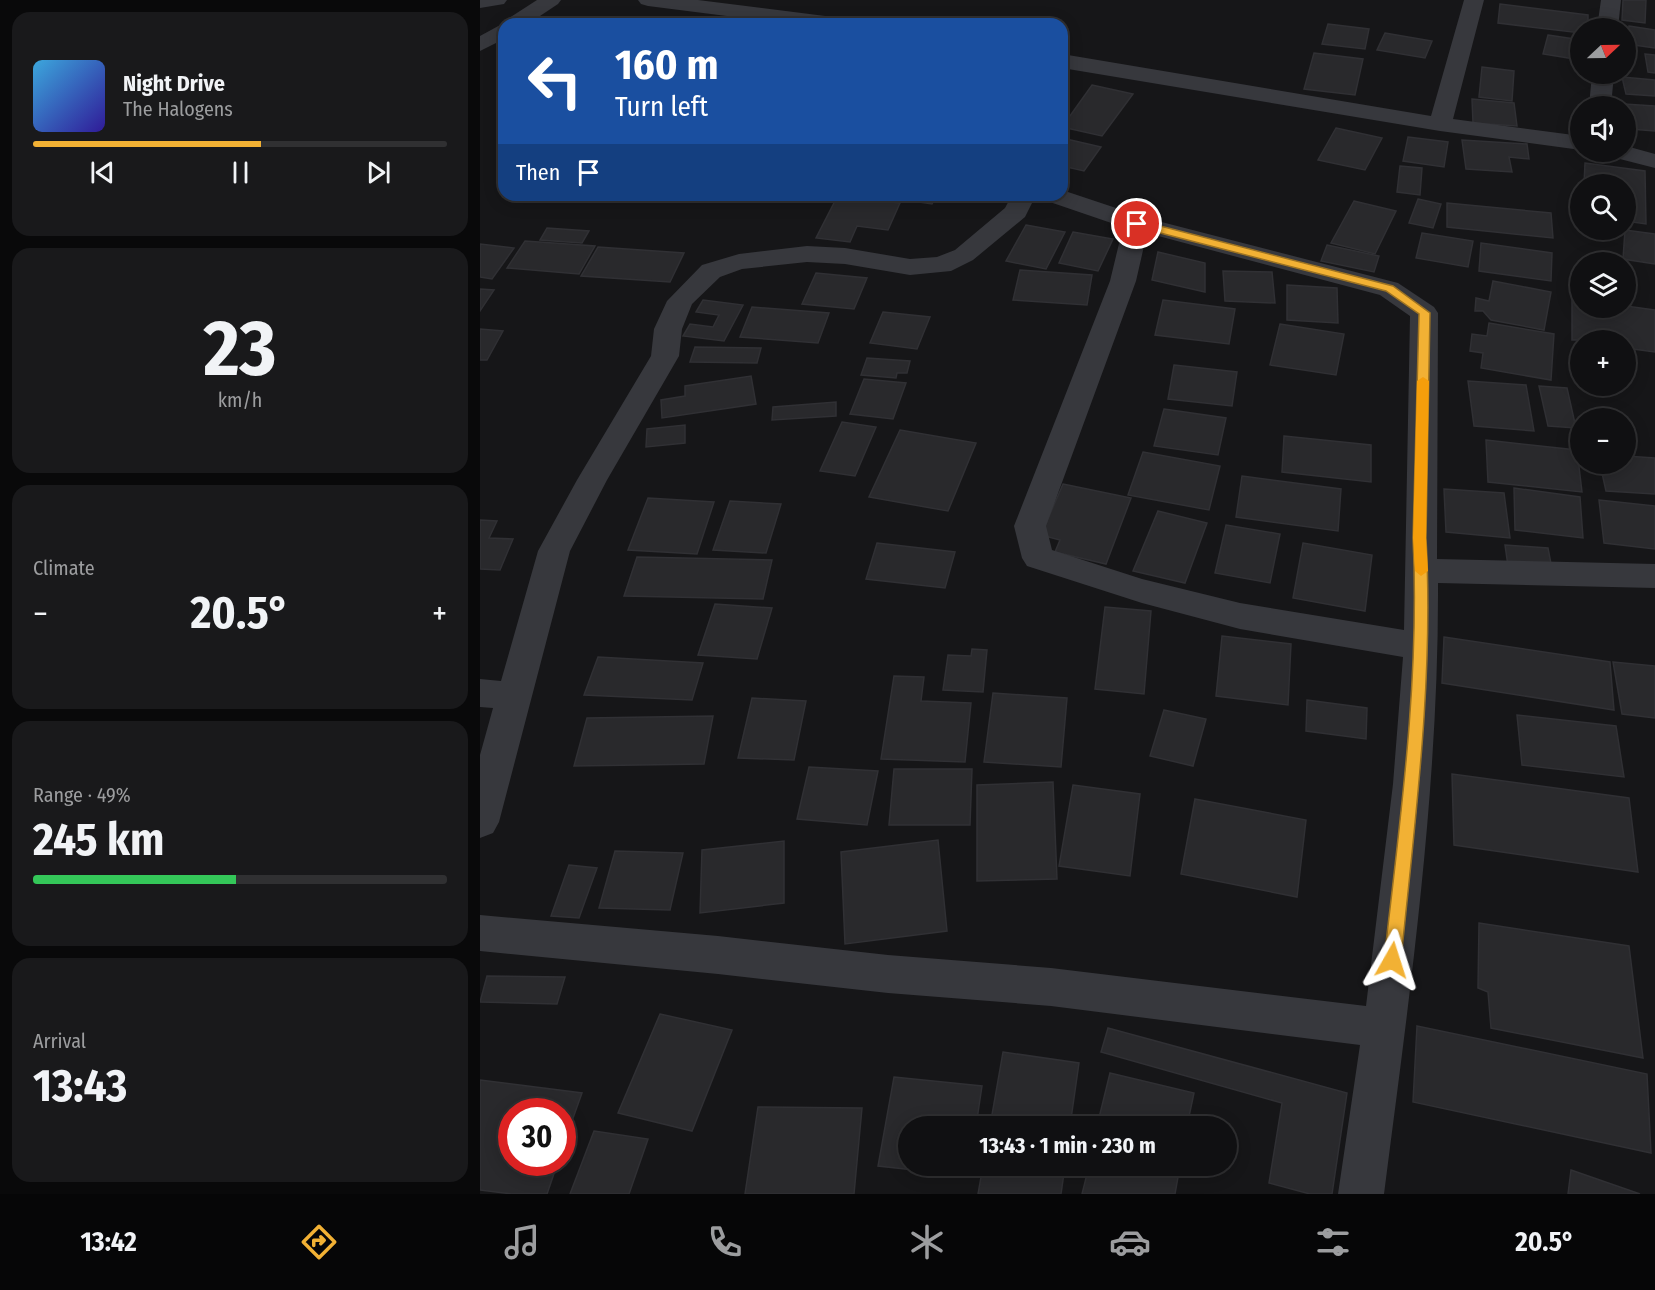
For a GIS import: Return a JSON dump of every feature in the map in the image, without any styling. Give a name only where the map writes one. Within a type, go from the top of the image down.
[{"type":"street","points":[[480,2],[497,0]]},
{"type":"street","points":[[522,18],[551,0]]},
{"type":"street","points":[[648,0],[793,18]]},
{"type":"street","points":[[1440,124],[1474,0]]},
{"type":"street","points":[[1609,18],[1611,0]]},
{"type":"street","points":[[480,45],[498,34]]},
{"type":"street","points":[[1068,62],[1440,124],[1570,142]]},
{"type":"street","points":[[1636,156],[1655,161]]},
{"type":"street","points":[[1068,200],[1137,224],[1389,289],[1424,313],[1421,571],[1415,754],[1385,1028],[1361,1194]]},
{"type":"street","points":[[480,822],[497,694],[533,634],[554,552],[592,480],[665,356],[668,329],[680,302],[711,271],[739,262],[807,254],[845,256],[910,267],[942,265],[964,255],[1016,212],[1021,201]]},
{"type":"street","points":[[1137,224],[1123,281],[1030,525],[1038,558],[1142,591],[1240,616],[1419,646]]},
{"type":"street","points":[[1421,571],[1655,576]]},
{"type":"street","points":[[480,933],[707,954],[888,974],[1051,987],[1385,1028]]},
{"type":"building","points":[[1623,0],[1646,0],[1645,23],[1636,22],[1636,18],[1622,18]]},
{"type":"building","points":[[1500,4],[1588,15],[1588,18],[1570,18],[1570,32],[1498,23]]},
{"type":"building","points":[[1328,24],[1369,29],[1365,49],[1322,44]]},
{"type":"building","points":[[1636,27],[1655,30],[1655,48],[1636,45]]},
{"type":"building","points":[[1385,33],[1432,41],[1425,58],[1377,50]]},
{"type":"building","points":[[1548,35],[1570,38],[1570,58],[1543,54]]},
{"type":"building","points":[[1314,53],[1363,59],[1355,95],[1304,89]]},
{"type":"building","points":[[1645,54],[1655,55],[1655,73],[1648,72]]},
{"type":"building","points":[[1482,67],[1514,71],[1512,101],[1479,97]]},
{"type":"building","points":[[1636,78],[1655,80],[1655,96],[1626,94],[1624,84],[1636,84]]},
{"type":"building","points":[[1092,85],[1133,94],[1102,136],[1068,128],[1068,119]]},
{"type":"building","points":[[1472,99],[1514,103],[1517,126],[1473,123]]},
{"type":"building","points":[[1636,105],[1655,106],[1655,131],[1636,129]]},
{"type":"building","points":[[1336,128],[1382,138],[1365,170],[1318,160]]},
{"type":"building","points":[[1408,137],[1448,142],[1444,167],[1403,161]]},
{"type":"building","points":[[1068,139],[1101,147],[1084,171],[1068,167]]},
{"type":"building","points":[[1462,140],[1527,144],[1529,159],[1509,157],[1512,172],[1466,169]]},
{"type":"building","points":[[1585,163],[1645,171],[1646,224],[1636,222],[1636,174],[1584,174]]},
{"type":"building","points":[[1400,166],[1422,168],[1420,195],[1397,192]]},
{"type":"building","points":[[1418,199],[1441,204],[1433,228],[1409,223]]},
{"type":"building","points":[[835,201],[900,203],[888,230],[857,226],[850,242],[816,238]]},
{"type":"building","points":[[912,201],[934,201],[932,204]]},
{"type":"building","points":[[1354,201],[1396,211],[1375,254],[1331,243]]},
{"type":"building","points":[[1447,203],[1551,213],[1553,238],[1447,227]]},
{"type":"building","points":[[1026,225],[1065,232],[1046,269],[1006,261]]},
{"type":"building","points":[[547,228],[589,231],[582,243],[540,240]]},
{"type":"building","points":[[1636,231],[1655,234],[1655,264],[1636,261],[1636,252],[1623,252],[1624,240],[1636,240]]},
{"type":"building","points":[[1073,232],[1113,239],[1098,271],[1059,263]]},
{"type":"building","points":[[1422,233],[1473,241],[1468,267],[1416,258]]},
{"type":"building","points":[[525,241],[595,246],[579,274],[507,268]]},
{"type":"building","points":[[1481,243],[1552,253],[1551,281],[1479,271]]},
{"type":"building","points":[[480,244],[514,248],[492,279],[480,277]]},
{"type":"building","points":[[1327,245],[1379,256],[1374,272],[1321,261]]},
{"type":"building","points":[[598,247],[684,253],[670,282],[581,276]]},
{"type":"building","points":[[1158,252],[1205,263],[1205,292],[1152,280]]},
{"type":"building","points":[[1020,270],[1092,275],[1087,305],[1013,300]]},
{"type":"building","points":[[1223,271],[1272,272],[1275,303],[1225,301]]},
{"type":"building","points":[[816,273],[867,278],[854,309],[802,304]]},
{"type":"building","points":[[1493,281],[1551,292],[1544,330],[1491,320],[1483,311],[1475,311],[1476,298],[1489,301]]},
{"type":"building","points":[[1287,285],[1337,288],[1338,323],[1287,320]]},
{"type":"building","points":[[480,289],[494,290],[480,311]]},
{"type":"building","points":[[703,300],[743,305],[724,341],[683,336],[690,324],[713,327],[719,315],[696,312]]},
{"type":"building","points":[[1163,300],[1235,309],[1229,344],[1155,335]]},
{"type":"building","points":[[752,307],[829,313],[818,343],[740,337]]},
{"type":"building","points":[[1636,307],[1655,310],[1655,352],[1636,349],[1636,330],[1572,330],[1572,318],[1636,318]]},
{"type":"building","points":[[883,312],[930,317],[917,349],[870,343]]},
{"type":"building","points":[[1489,323],[1554,334],[1551,380],[1481,368],[1483,353],[1470,351],[1472,334],[1487,336]]},
{"type":"building","points":[[1280,324],[1344,334],[1336,375],[1270,365]]},
{"type":"building","points":[[480,329],[503,331],[487,360],[480,360]]},
{"type":"building","points":[[695,347],[761,348],[757,363],[690,362]]},
{"type":"building","points":[[867,358],[910,361],[907,373],[897,373],[896,378],[861,375]]},
{"type":"building","points":[[1174,365],[1237,372],[1232,406],[1168,399]]},
{"type":"building","points":[[751,376],[756,404],[662,418],[661,400],[685,396],[685,386]]},
{"type":"building","points":[[864,379],[906,383],[893,419],[850,414]]},
{"type":"building","points":[[1468,381],[1526,385],[1534,431],[1474,426]]},
{"type":"building","points":[[1539,386],[1567,388],[1572,408],[1570,428],[1548,426]]},
{"type":"building","points":[[836,402],[836,416],[772,420],[773,407]]},
{"type":"building","points":[[1164,409],[1226,418],[1218,455],[1154,446]]},
{"type":"building","points":[[842,422],[876,427],[855,476],[820,471]]},
{"type":"building","points":[[685,425],[685,443],[646,447],[647,429]]},
{"type":"building","points":[[900,430],[976,443],[948,511],[869,497]]},
{"type":"building","points":[[1284,436],[1371,445],[1371,482],[1282,472]]},
{"type":"building","points":[[1486,440],[1570,449],[1570,474],[1580,474],[1582,492],[1488,482]]},
{"type":"building","points":[[1143,452],[1220,466],[1209,510],[1128,495]]},
{"type":"building","points":[[1636,457],[1655,458],[1655,494],[1606,491],[1602,474],[1636,474]]},
{"type":"building","points":[[1242,476],[1341,489],[1338,531],[1236,517]]},
{"type":"building","points":[[1063,484],[1131,498],[1106,564],[1055,552],[1060,540],[1041,535]]},
{"type":"building","points":[[1514,488],[1580,497],[1583,538],[1515,530]]},
{"type":"building","points":[[1444,489],[1504,493],[1510,538],[1446,532]]},
{"type":"building","points":[[648,498],[714,502],[697,554],[628,550]]},
{"type":"building","points":[[1599,500],[1655,506],[1655,549],[1604,543]]},
{"type":"building","points":[[730,501],[781,504],[766,553],[713,550]]},
{"type":"building","points":[[1158,511],[1207,523],[1185,583],[1133,571]]},
{"type":"building","points":[[480,520],[497,521],[489,538],[513,539],[500,570],[480,569]]},
{"type":"building","points":[[1226,525],[1280,534],[1270,583],[1215,573]]},
{"type":"building","points":[[877,543],[955,552],[945,588],[866,579]]},
{"type":"building","points":[[1303,543],[1372,555],[1365,611],[1293,598]]},
{"type":"building","points":[[1505,545],[1548,548],[1552,569],[1508,566]]},
{"type":"building","points":[[637,557],[772,560],[763,599],[624,596]]},
{"type":"building","points":[[715,604],[772,608],[757,659],[698,655]]},
{"type":"building","points":[[1105,607],[1151,611],[1144,694],[1095,689]]},
{"type":"building","points":[[1222,636],[1291,644],[1288,705],[1216,696]]},
{"type":"building","points":[[1444,637],[1610,662],[1614,710],[1442,683]]},
{"type":"building","points":[[972,649],[987,650],[983,692],[943,690],[948,655],[971,656]]},
{"type":"building","points":[[598,657],[703,663],[692,700],[584,695]]},
{"type":"building","points":[[1613,662],[1655,666],[1655,718],[1622,714]]},
{"type":"building","points":[[894,676],[924,677],[921,701],[971,703],[965,762],[881,759]]},
{"type":"building","points":[[993,693],[1067,698],[1061,767],[984,762]]},
{"type":"building","points":[[752,698],[806,701],[794,760],[738,758]]},
{"type":"building","points":[[1307,700],[1367,708],[1366,739],[1306,731]]},
{"type":"building","points":[[1164,710],[1206,719],[1193,766],[1150,756]]},
{"type":"building","points":[[1517,715],[1616,726],[1624,777],[1522,765]]},
{"type":"building","points":[[713,716],[704,764],[574,766],[587,718]]},
{"type":"building","points":[[809,767],[878,771],[867,825],[797,819]]},
{"type":"building","points":[[894,769],[972,769],[970,825],[889,825]]},
{"type":"building","points":[[1452,774],[1629,798],[1638,872],[1454,845]]},
{"type":"building","points":[[1053,782],[1057,879],[977,881],[977,785]]},
{"type":"building","points":[[1073,785],[1140,794],[1130,876],[1059,866]]},
{"type":"building","points":[[1195,799],[1306,820],[1297,897],[1181,874]]},
{"type":"building","points":[[938,840],[947,931],[845,944],[841,852]]},
{"type":"building","points":[[784,841],[784,903],[700,913],[702,850]]},
{"type":"building","points":[[615,851],[683,853],[670,910],[599,908]]},
{"type":"building","points":[[569,865],[597,868],[579,918],[551,916]]},
{"type":"building","points":[[1479,923],[1629,946],[1643,1058],[1491,1028],[1488,992],[1478,988]]},
{"type":"building","points":[[487,976],[565,977],[557,1004],[480,1002]]},
{"type":"building","points":[[660,1014],[732,1030],[692,1131],[618,1113]]},
{"type":"building","points":[[1417,1026],[1647,1074],[1651,1153],[1413,1102]]},
{"type":"building","points":[[1108,1028],[1347,1093],[1332,1194],[1310,1194],[1269,1183],[1282,1103],[1101,1052]]},
{"type":"building","points":[[1003,1052],[1079,1063],[1071,1116],[992,1116]]},
{"type":"building","points":[[1110,1073],[1194,1093],[1189,1116],[1099,1116]]},
{"type":"building","points":[[894,1077],[982,1086],[978,1116],[898,1116],[898,1168],[878,1166]]},
{"type":"building","points":[[480,1080],[582,1093],[576,1110],[576,1098],[498,1098],[498,1176],[553,1176],[547,1194],[512,1194],[480,1190]]},
{"type":"building","points":[[758,1107],[862,1108],[854,1194],[745,1194]]},
{"type":"building","points":[[594,1131],[648,1139],[629,1194],[570,1194]]},
{"type":"building","points":[[1571,1170],[1640,1194],[1568,1194]]},
{"type":"building","points":[[981,1176],[1064,1176],[1061,1194],[978,1194]]},
{"type":"building","points":[[1086,1176],[1178,1176],[1175,1194],[1082,1194]]},
{"type":"slow traffic","points":[[1421,571],[1423,381]]},
{"type":"route","points":[[1137,224],[1389,289],[1424,313],[1421,571],[1415,754],[1392,960]]}]
